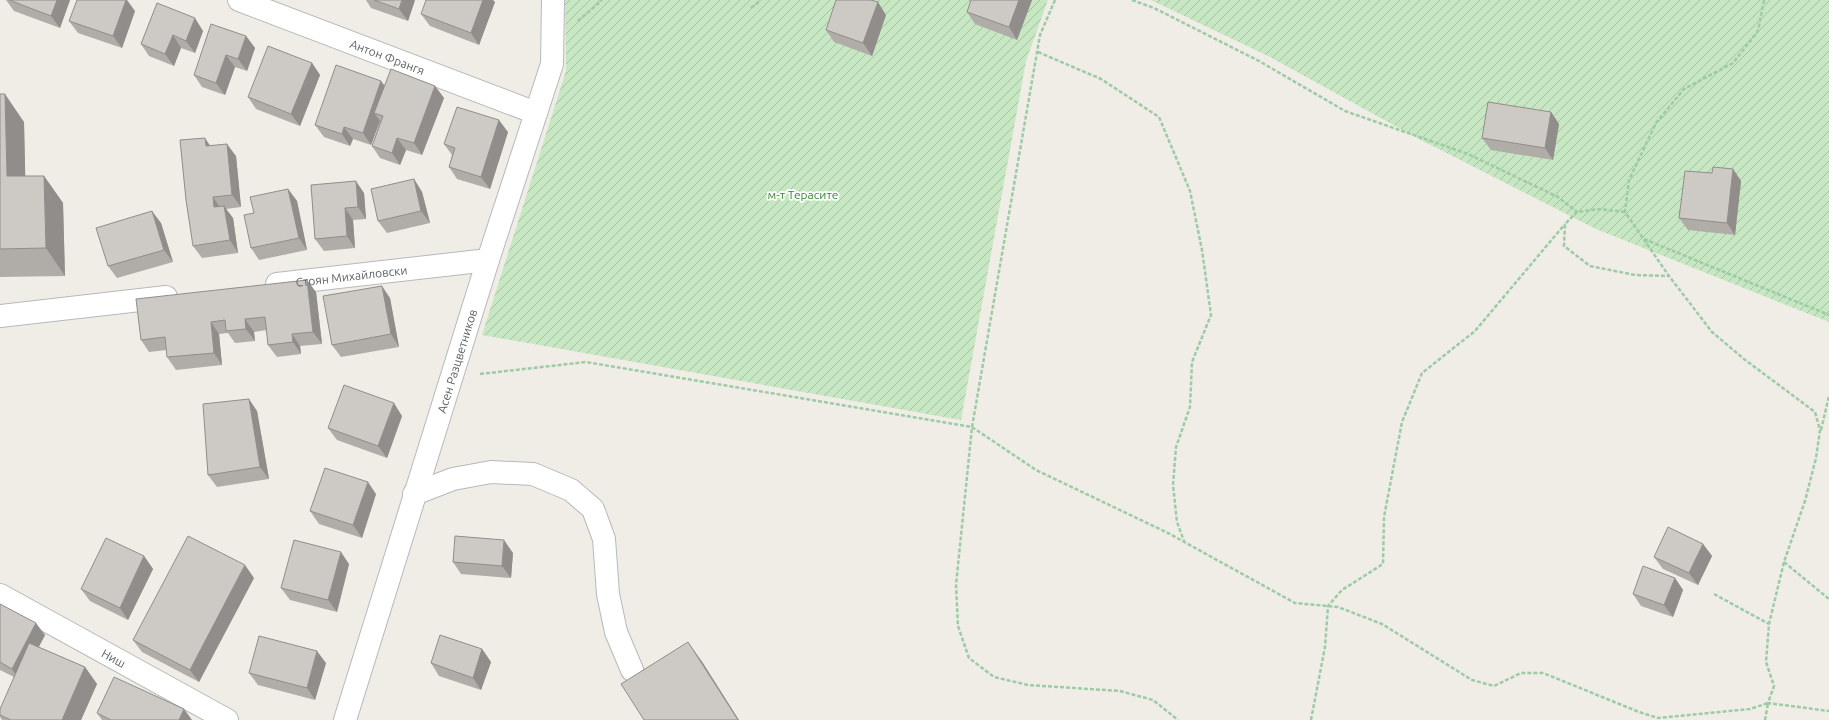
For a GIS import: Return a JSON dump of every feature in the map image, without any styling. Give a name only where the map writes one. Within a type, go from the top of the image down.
[{"type":"street","name":"Антон Франгя","points":[[239,0],[536,113]]},
{"type":"street","name":"Асен Разцветников","points":[[345,720],[414,494],[552,64],[553,0]]},
{"type":"street","name":"Стоян Михайловски","points":[[254,287],[488,260]]},
{"type":"street","points":[[0,316],[184,295]]},
{"type":"street","points":[[414,494],[453,479],[491,472],[533,474],[571,490],[593,509],[604,539],[608,594],[616,632],[632,670]]},
{"type":"street","name":"Ниш","points":[[0,595],[228,720]]},
{"type":"path","points":[[752,8],[761,0]]},
{"type":"path","points":[[1055,0],[1040,35],[972,427],[956,585],[958,626],[969,658],[994,677],[1028,685],[1120,691],[1153,700],[1178,720]]},
{"type":"path","points":[[1132,0],[1154,8],[1259,61],[1345,111],[1468,154],[1558,197],[1577,212]]},
{"type":"path","points":[[1764,0],[1758,31],[1733,64],[1684,89],[1656,123],[1629,180],[1625,212],[1669,276],[1712,332],[1744,359],[1815,412],[1820,430]]},
{"type":"path","points":[[1038,52],[1101,78],[1159,118],[1190,191],[1202,250],[1211,315],[1192,362],[1190,407],[1176,447],[1173,485],[1177,522],[1184,541]]},
{"type":"path","points":[[1310,720],[1325,648],[1328,606],[1342,590],[1383,564],[1384,517],[1402,422],[1422,373],[1475,331],[1565,224],[1577,212],[1599,210],[1625,212]]},
{"type":"path","points":[[1565,224],[1564,246],[1590,266],[1635,275],[1669,276]]},
{"type":"path","points":[[1644,239],[1829,315]]},
{"type":"path","points":[[451,377],[586,362],[972,427],[1036,470],[1184,541],[1295,603],[1338,607],[1382,624],[1472,680],[1494,686],[1521,673],[1543,673],[1639,712],[1658,718],[1750,709],[1768,703],[1829,711]]},
{"type":"path","points":[[1765,720],[1768,703],[1774,686],[1766,662],[1769,624],[1784,562],[1805,501],[1829,396]]},
{"type":"path","points":[[1784,562],[1829,599]]},
{"type":"path","points":[[1714,594],[1769,624]]},
{"type":"green space","name":"м-т Терасите","points":[[565,0],[1048,0],[1026,61],[961,420],[482,335],[566,71]]},
{"type":"green space","points":[[1151,0],[1829,0],[1829,322],[1596,229],[1417,138],[1270,57]]},
{"type":"building","points":[[9,0],[57,0],[51,16]]},
{"type":"building","points":[[77,0],[126,0],[113,36],[69,21]]},
{"type":"building","points":[[374,0],[402,0],[399,9]]},
{"type":"building","points":[[426,0],[483,0],[471,33],[421,14]]},
{"type":"building","points":[[836,0],[871,0],[878,2],[863,43],[826,30]]},
{"type":"building","points":[[971,0],[1019,0],[1009,27],[967,12]]},
{"type":"building","points":[[157,3],[195,18],[186,41],[173,35],[165,54],[141,44]]},
{"type":"building","points":[[211,24],[246,36],[238,59],[226,55],[216,83],[194,75]]},
{"type":"building","points":[[268,46],[312,63],[291,114],[248,97]]},
{"type":"building","points":[[336,65],[381,81],[363,133],[344,127],[342,134],[315,125]]},
{"type":"building","points":[[391,69],[435,86],[414,143],[397,138],[392,153],[372,146],[383,116],[374,113]]},
{"type":"building","points":[[0,94],[5,94],[7,176],[44,176],[46,248],[0,249]]},
{"type":"building","points":[[1488,102],[1551,112],[1545,148],[1482,138]]},
{"type":"building","points":[[457,107],[499,120],[481,177],[449,167],[455,148],[444,144]]},
{"type":"building","points":[[205,138],[206,146],[227,144],[232,195],[213,197],[214,207],[224,206],[230,240],[193,246],[186,200],[180,140]]},
{"type":"building","points":[[1713,167],[1733,169],[1727,223],[1679,218],[1685,171],[1712,173]]},
{"type":"building","points":[[414,179],[421,211],[378,221],[371,189]]},
{"type":"building","points":[[356,181],[358,207],[345,208],[347,236],[315,239],[311,185]]},
{"type":"building","points":[[288,189],[299,238],[251,248],[244,215],[254,213],[250,197]]},
{"type":"building","points":[[152,211],[164,250],[108,266],[96,228]]},
{"type":"building","points":[[307,280],[313,332],[292,334],[293,342],[268,345],[265,317],[245,319],[246,329],[226,331],[225,320],[211,322],[214,353],[167,357],[165,337],[141,340],[136,299]]},
{"type":"building","points":[[382,286],[391,334],[332,345],[323,296]]},
{"type":"building","points":[[344,385],[394,403],[378,446],[328,428]]},
{"type":"building","points":[[249,399],[260,467],[208,475],[203,404]]},
{"type":"building","points":[[325,468],[368,482],[353,525],[310,511]]},
{"type":"building","points":[[1668,527],[1703,544],[1689,573],[1654,557]]},
{"type":"building","points":[[188,536],[245,565],[190,670],[133,640]]},
{"type":"building","points":[[455,536],[504,540],[502,566],[453,562]]},
{"type":"building","points":[[106,538],[144,556],[120,608],[81,589]]},
{"type":"building","points":[[294,540],[341,552],[328,600],[281,588]]},
{"type":"building","points":[[1643,566],[1675,578],[1664,605],[1633,594]]},
{"type":"building","points":[[0,604],[36,623],[12,669],[0,662]]},
{"type":"building","points":[[440,635],[482,649],[473,678],[431,663]]},
{"type":"building","points":[[259,636],[317,651],[307,688],[249,673]]},
{"type":"building","points":[[688,642],[738,720],[644,720],[621,684]]},
{"type":"building","points":[[29,643],[85,667],[62,720],[11,720],[0,715],[0,709]]},
{"type":"building","points":[[114,677],[184,709],[179,720],[111,720],[97,713]]}]
